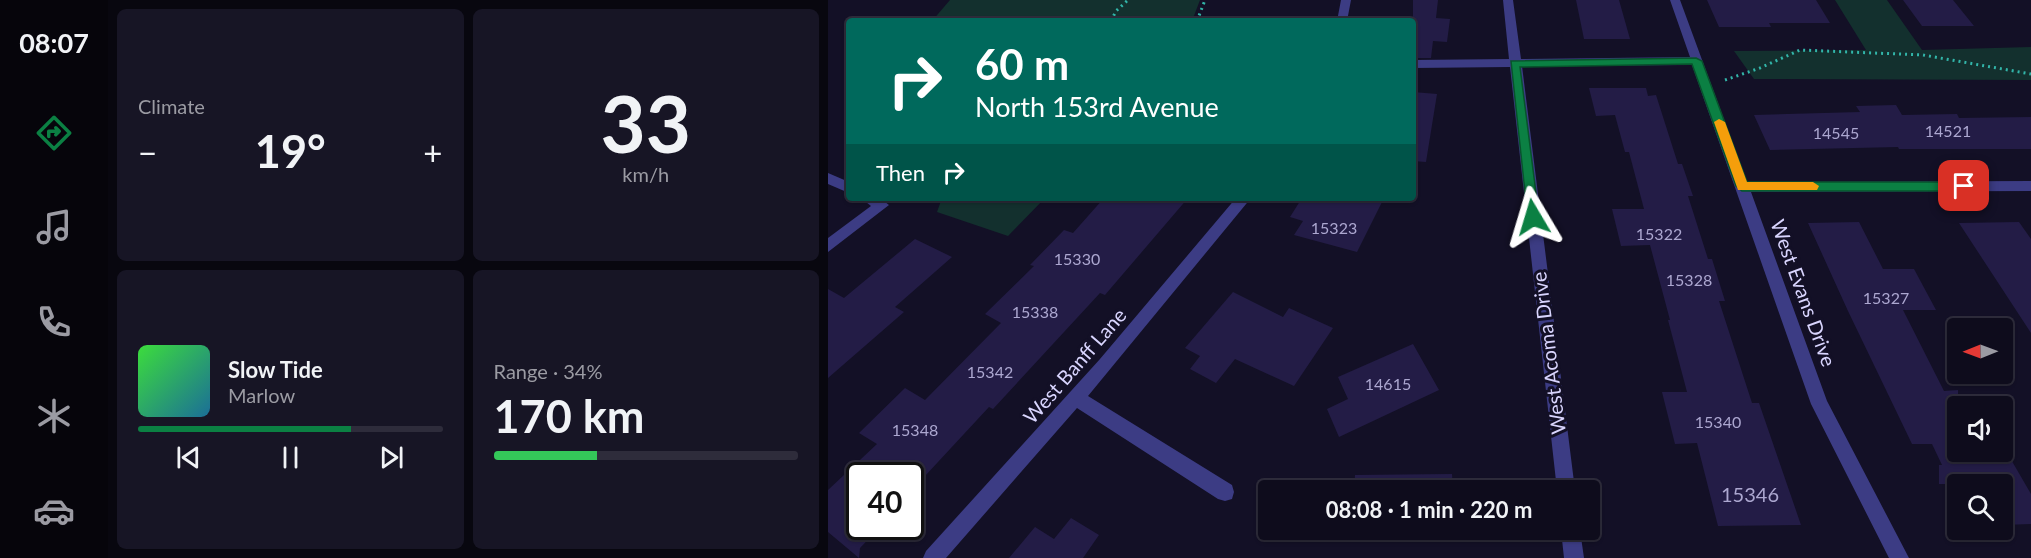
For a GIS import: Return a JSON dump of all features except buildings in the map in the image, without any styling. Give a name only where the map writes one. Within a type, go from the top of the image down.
[{"type":"street","points":[[1343,18],[1346,0]]},
{"type":"street","name":"West Acoma Drive","points":[[1508,0],[1565,480]]},
{"type":"street","name":"West Evans Drive","points":[[1675,0],[1820,404],[1899,558]]},
{"type":"street","points":[[1416,64],[1696,61]]},
{"type":"street","points":[[828,177],[846,186]]},
{"type":"street","points":[[1742,186],[2031,186]]},
{"type":"street","points":[[828,246],[882,205],[874,201]]},
{"type":"street","name":"West Banff Lane","points":[[933,558],[1076,398],[1241,201]]},
{"type":"street","points":[[1076,398],[1225,492]]},
{"type":"street","points":[[1572,540],[1574,558]]},
{"type":"path","points":[[1112,18],[1116,11],[1128,0]]},
{"type":"path","points":[[1198,18],[1205,0]]},
{"type":"path","points":[[1704,81],[1727,80],[1800,50],[1923,55],[2031,74]]},
{"type":"green space","points":[[950,0],[1200,0],[1193,18],[935,18]]},
{"type":"green space","points":[[1835,0],[1887,0],[1922,50],[2031,47],[2031,80],[1754,79],[1734,51],[1866,50]]},
{"type":"green space","points":[[941,201],[1042,201],[1008,236],[937,212]]},
{"type":"slow traffic","points":[[1719,122],[1742,186],[1813,186]]},
{"type":"route","points":[[1533,217],[1514,63],[1696,61],[1742,186],[1964,186]]}]
